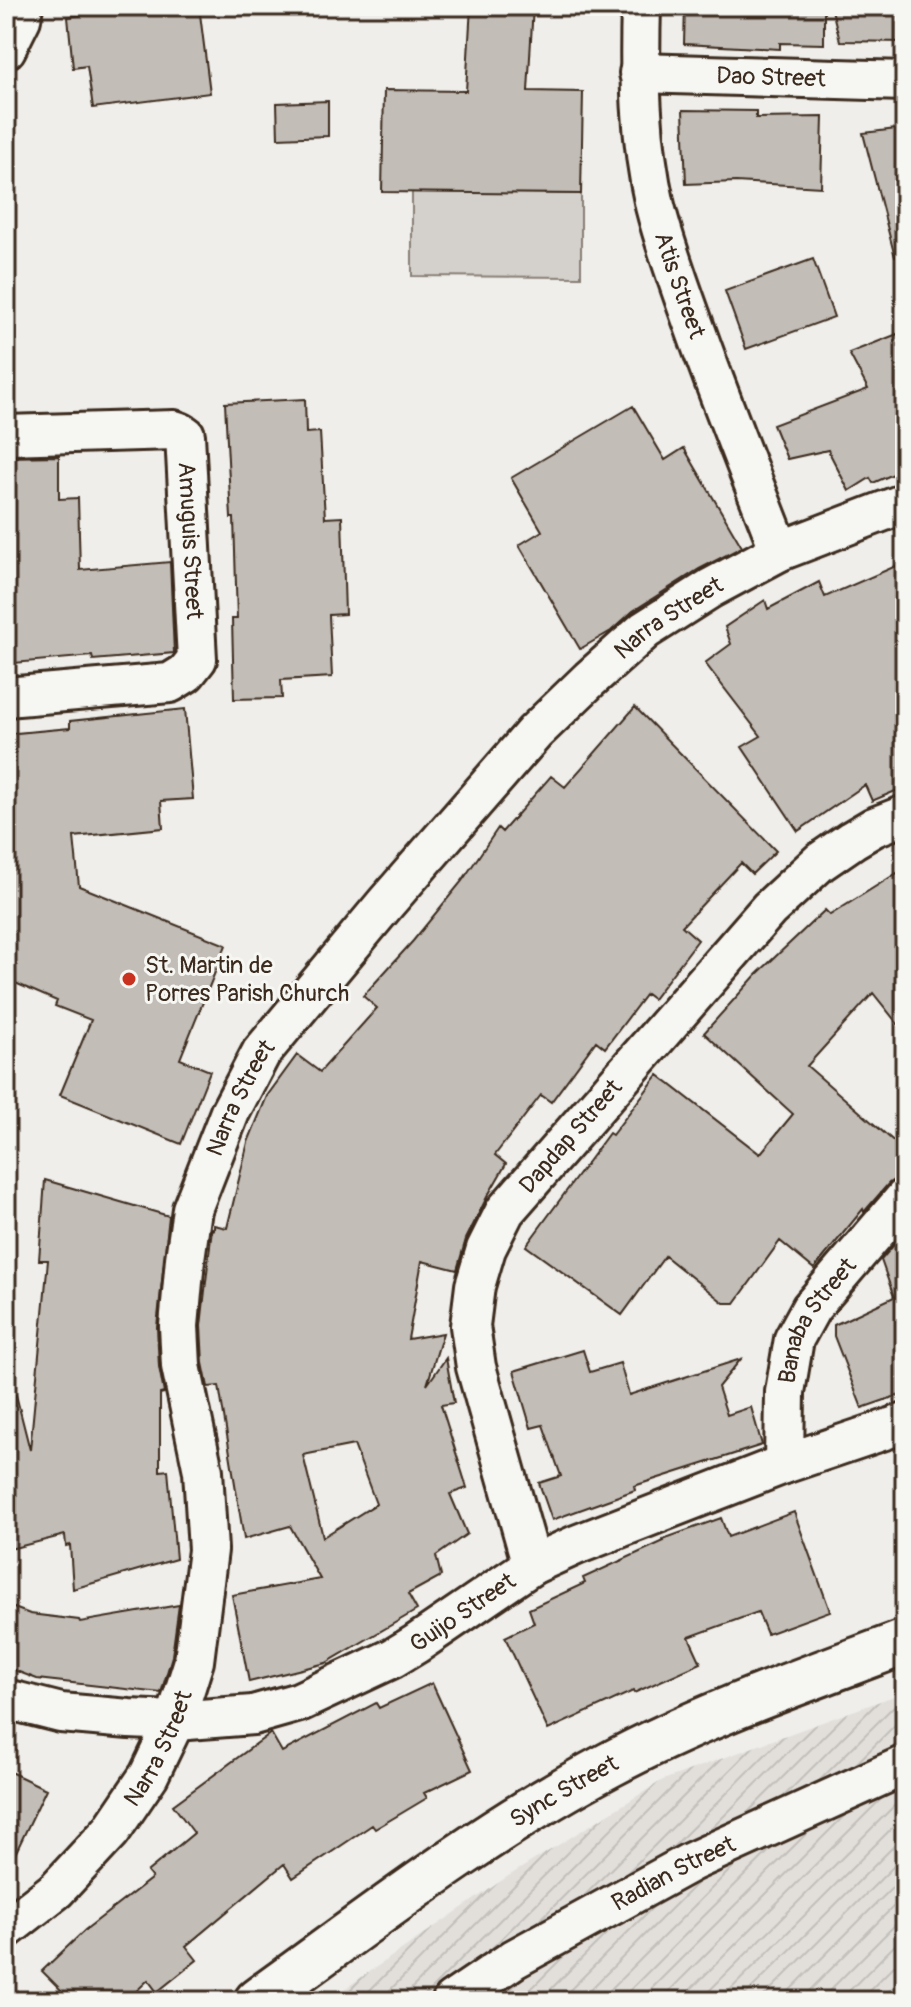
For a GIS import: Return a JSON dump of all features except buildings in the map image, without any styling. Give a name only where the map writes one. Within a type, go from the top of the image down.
[{"type":"main road","name":"Sync Street","points":[[257,2001],[504,1827],[609,1765],[703,1720],[905,1642]]},
{"type":"street","points":[[6,49],[21,19],[23,6]]},
{"type":"street","name":"Atis Street","points":[[641,6],[639,73],[644,142],[655,204],[668,253],[733,434],[780,551]]},
{"type":"street","name":"Dao Street","points":[[639,73],[905,81]]},
{"type":"street","name":"Amuguis Street","points":[[6,435],[174,430],[185,435],[197,659],[186,673],[170,683],[6,697]]},
{"type":"street","name":"Narra Street","points":[[6,1929],[56,1890],[111,1831],[149,1775],[175,1721],[194,1661],[205,1585],[207,1510],[203,1471],[181,1366],[179,1326],[192,1209],[230,1112],[261,1053],[535,732],[645,630],[711,588],[780,551],[905,503]]},
{"type":"street","name":"Dapdap Street","points":[[532,1565],[476,1367],[470,1326],[475,1286],[486,1249],[505,1211],[769,909],[820,862],[874,827],[905,815]]},
{"type":"street","name":"Banaba Street","points":[[784,1464],[785,1392],[794,1339],[811,1308],[905,1198]]},
{"type":"street","name":"Guijo Street","points":[[6,1699],[61,1713],[175,1721],[253,1715],[299,1702],[393,1658],[532,1565],[784,1464],[905,1423]]},
{"type":"street","name":"Radian Street","points":[[452,2001],[514,1959],[691,1862],[905,1765]]},
{"type":"shaded area","points":[[412,192],[581,194],[581,277],[412,276]]},
{"type":"shaded area","points":[[905,1692],[905,2001],[327,2001],[507,1877],[663,1780]]},
{"type":"place","name":"St. Martin de Porres Parish Church","points":[[129,979]]}]
